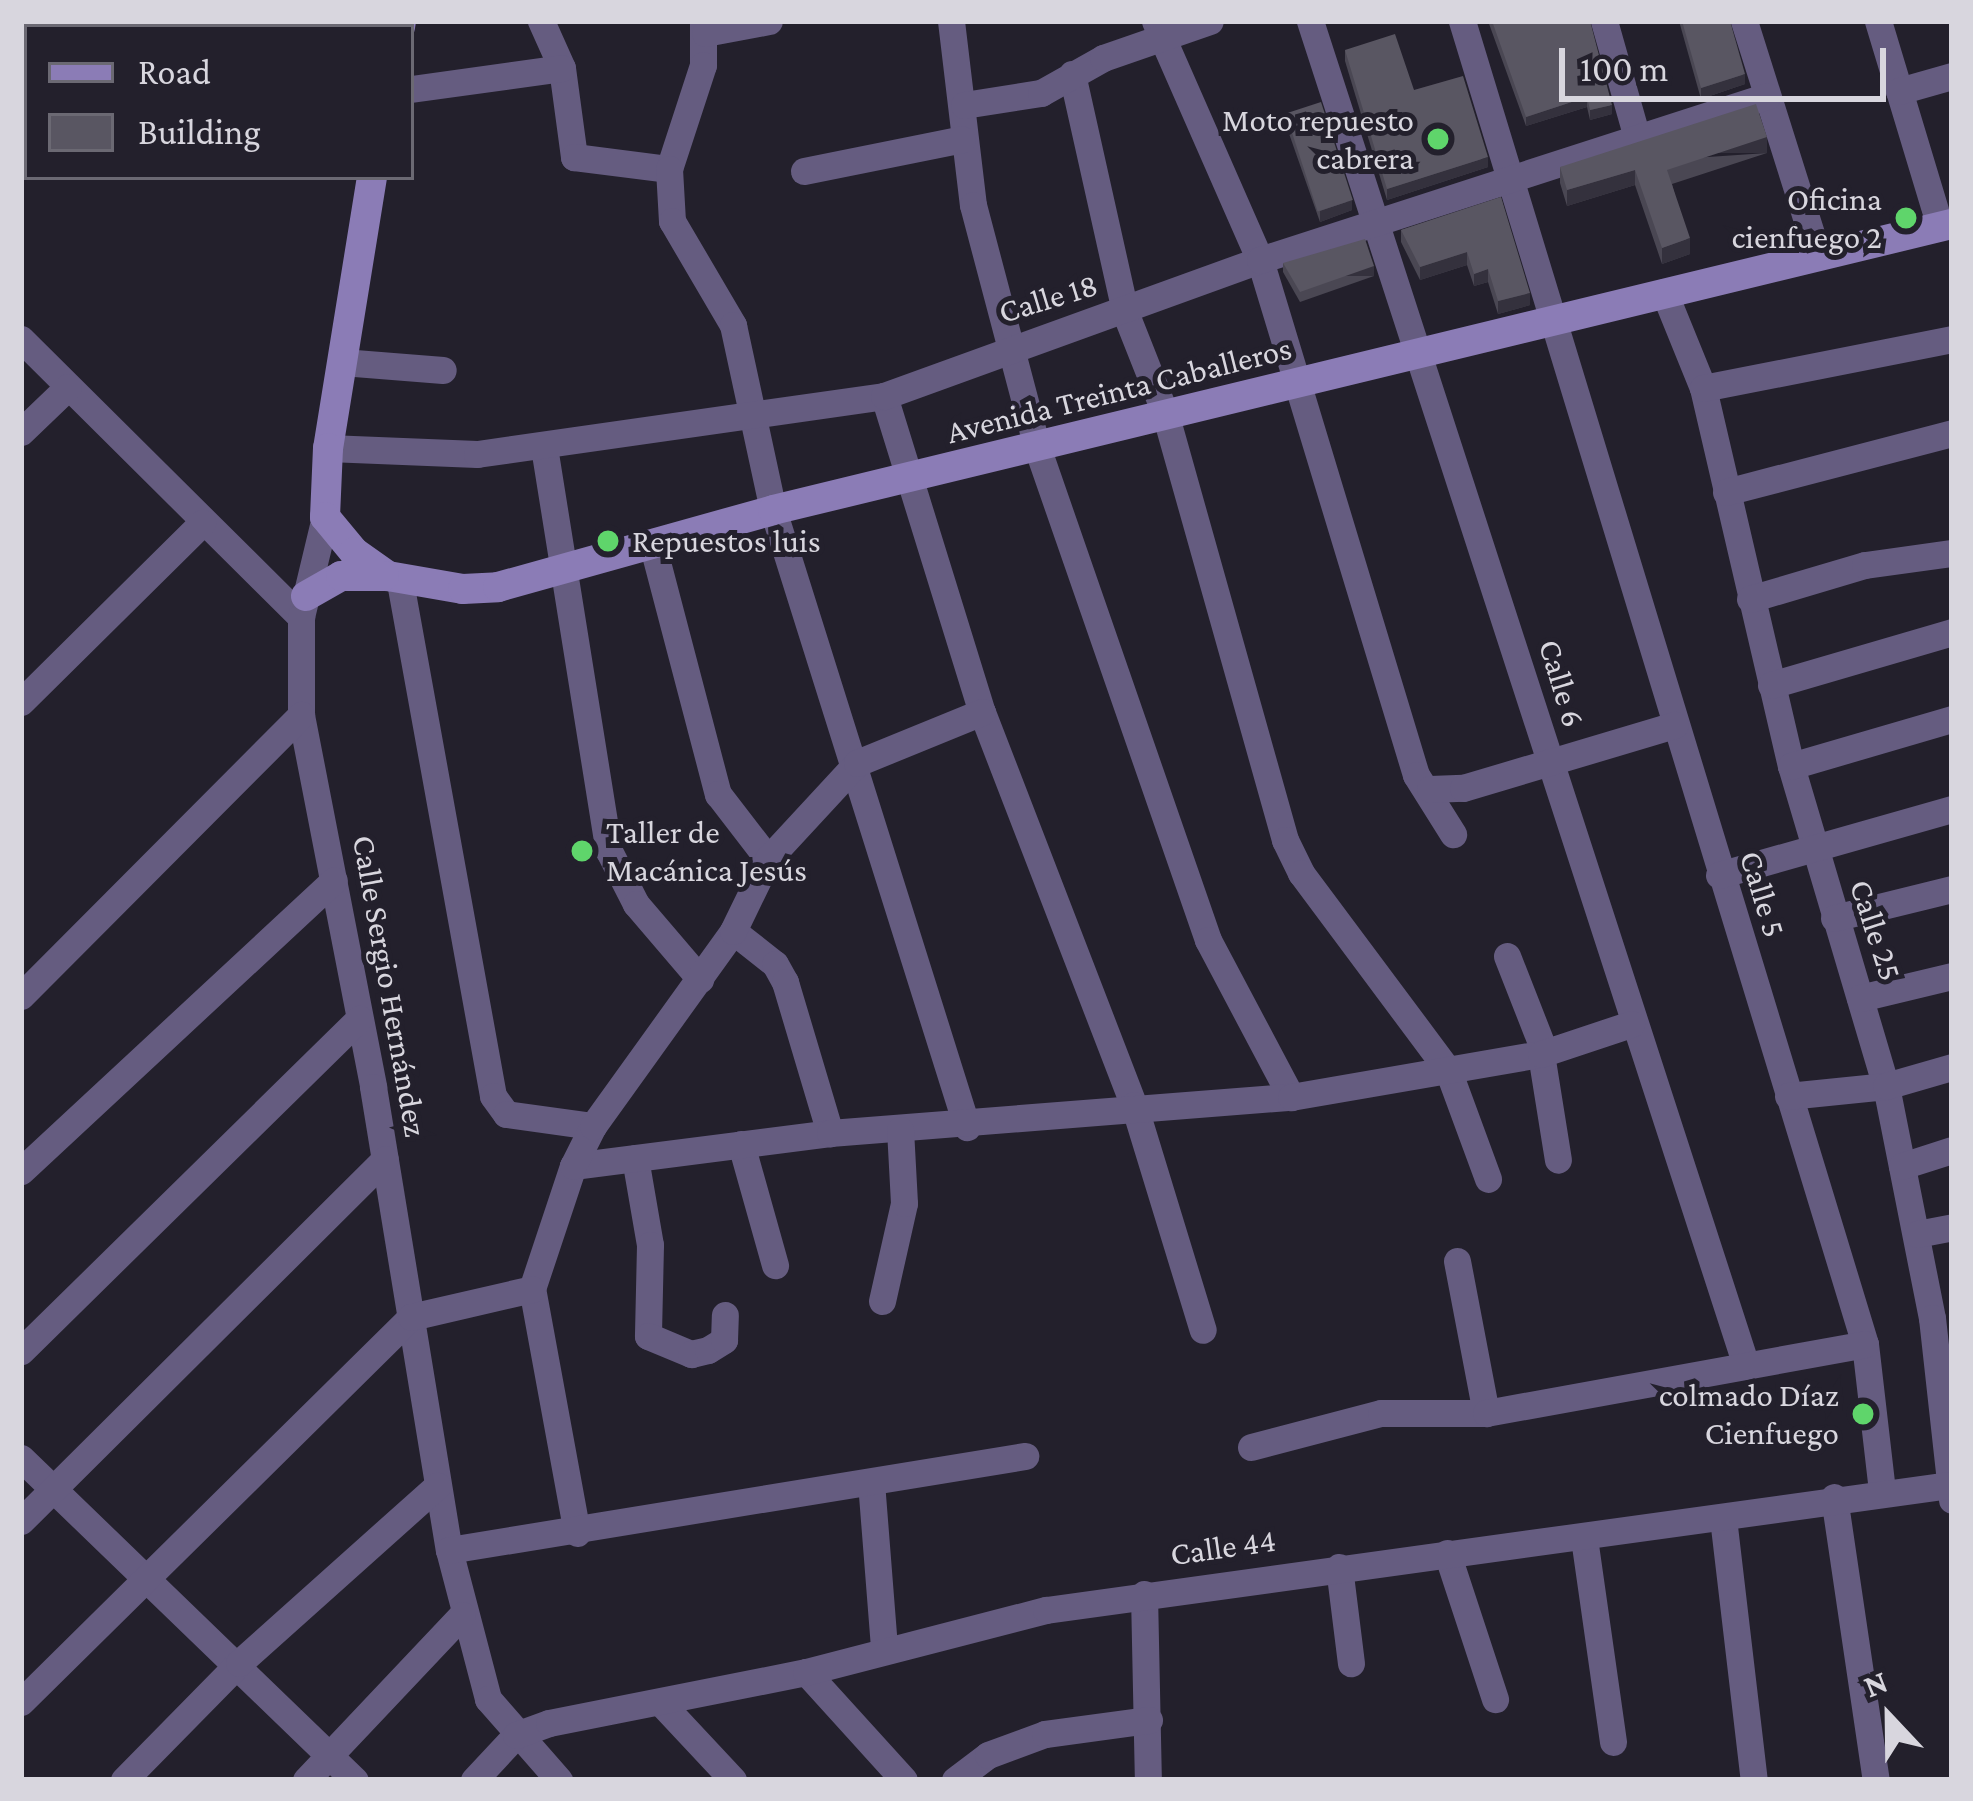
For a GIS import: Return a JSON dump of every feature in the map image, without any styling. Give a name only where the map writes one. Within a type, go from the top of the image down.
[{"type":"street","points":[[541,21],[562,68],[574,157],[669,169]]},
{"type":"street","points":[[770,21],[704,27],[703,65],[669,169],[672,221],[734,325],[772,509],[967,1126]]},
{"type":"street","points":[[951,21],[964,105],[962,139],[1007,349],[1036,444],[1208,940],[1291,1097]]},
{"type":"street","points":[[964,105],[1040,93],[1158,30],[1210,21]]},
{"type":"street","name":"Calle 6","points":[[1310,21],[1421,355],[1631,1024],[1746,1365]]},
{"type":"street","name":"Calle 5","points":[[1462,21],[1559,319],[1719,875],[1865,1344],[1882,1492]]},
{"type":"street","points":[[1604,21],[1637,138]]},
{"type":"street","points":[[1744,21],[1817,255]]},
{"type":"street","points":[[1878,21],[1946,226]]},
{"type":"street","points":[[1158,30],[1260,260],[1293,384],[1416,775],[1430,789],[1453,834]]},
{"type":"street","points":[[414,89],[562,68]]},
{"type":"street","points":[[1072,74],[1125,312],[1165,413],[1291,856],[1448,1070],[1488,1179]]},
{"type":"street","points":[[1899,91],[1952,76]]},
{"type":"street","name":"Calle 18","points":[[328,448],[410,455],[544,446],[884,395],[1260,260],[1767,96]]},
{"type":"street","points":[[803,171],[962,139]]},
{"type":"street","name":"Calle Sergio Hernández","points":[[363,184],[328,448],[325,517],[304,606],[301,715],[385,1160],[462,1615],[488,1699],[560,1780]]},
{"type":"street","name":"Avenida Treinta Caballeros","points":[[304,606],[341,576],[498,587],[772,509],[1946,226]]},
{"type":"street","name":"Calle 25","points":[[1664,292],[1702,388],[1812,848],[1886,1086],[1916,1234],[1942,1315],[1951,1492]]},
{"type":"street","points":[[21,339],[202,523],[304,606]]},
{"type":"street","points":[[1702,388],[1952,339]]},
{"type":"street","points":[[341,362],[443,370]]},
{"type":"street","points":[[21,432],[68,388]]},
{"type":"street","points":[[884,395],[982,712],[1134,1106],[1203,1330]]},
{"type":"street","points":[[1726,492],[1952,433]]},
{"type":"street","points":[[544,446],[609,851],[636,904],[700,979]]},
{"type":"street","points":[[325,517],[354,552],[394,579],[493,1096],[506,1114],[593,1126]]},
{"type":"street","points":[[21,702],[202,523]]},
{"type":"street","points":[[652,543],[718,794],[768,859]]},
{"type":"street","points":[[1750,598],[1865,565],[1952,553]]},
{"type":"street","points":[[1771,686],[1952,632]]},
{"type":"street","points":[[577,1533],[532,1289],[573,1166],[593,1126],[733,931],[768,859],[856,763],[982,712]]},
{"type":"street","points":[[28,976],[301,715]]},
{"type":"street","points":[[1791,766],[1952,719]]},
{"type":"street","points":[[1430,789],[1446,792],[1550,765],[1675,725]]},
{"type":"street","points":[[1719,875],[1952,809]]},
{"type":"street","points":[[21,1171],[334,880]]},
{"type":"street","points":[[1834,918],[1952,890]]},
{"type":"street","points":[[733,931],[776,964],[785,982],[830,1132]]},
{"type":"street","points":[[1507,956],[1543,1054],[1558,1160]]},
{"type":"street","points":[[1860,998],[1952,976]]},
{"type":"street","points":[[21,1352],[359,1019]]},
{"type":"street","points":[[573,1166],[830,1132],[967,1126],[1134,1106],[1291,1097],[1543,1054],[1631,1024]]},
{"type":"street","points":[[1788,1096],[1886,1086],[1952,1067]]},
{"type":"street","points":[[882,1301],[904,1203],[900,1130]]},
{"type":"street","points":[[741,1144],[776,1265]]},
{"type":"street","points":[[1902,1166],[1952,1150]]},
{"type":"street","points":[[634,1158],[650,1245],[648,1336],[691,1354],[708,1351],[724,1340],[725,1315]]},
{"type":"street","points":[[21,1521],[385,1160]]},
{"type":"street","points":[[1916,1234],[1952,1227]]},
{"type":"street","points":[[1456,1261],[1486,1413]]},
{"type":"street","points":[[21,1702],[411,1317],[532,1289]]},
{"type":"street","points":[[1251,1447],[1381,1413],[1486,1413],[1865,1344]]},
{"type":"street","points":[[449,1550],[577,1533],[1025,1456]]},
{"type":"street","points":[[21,1458],[356,1780]]},
{"type":"street","points":[[871,1482],[884,1647]]},
{"type":"street","points":[[124,1780],[239,1663],[437,1486]]},
{"type":"street","name":"Calle 44","points":[[516,1735],[592,1712],[662,1704],[806,1672],[884,1647],[1144,1594],[1584,1538],[1834,1498],[1951,1492]]},
{"type":"street","points":[[1834,1498],[1876,1780]]},
{"type":"street","points":[[1723,1518],[1754,1780]]},
{"type":"street","points":[[1584,1538],[1613,1742]]},
{"type":"street","points":[[1447,1552],[1495,1699]]},
{"type":"street","points":[[1339,1568],[1351,1663]]},
{"type":"street","points":[[1144,1594],[1148,1780]]},
{"type":"street","points":[[305,1780],[462,1615]]},
{"type":"street","points":[[806,1672],[904,1780]]},
{"type":"street","points":[[662,1704],[734,1780]]},
{"type":"street","points":[[955,1780],[988,1755],[1045,1734],[1149,1720]]},
{"type":"street","points":[[474,1780],[516,1735]]},
{"type":"building","points":[[1492,21],[1590,21],[1612,105],[1590,110],[1587,97],[1526,117]]},
{"type":"building","points":[[1682,21],[1730,21],[1745,74],[1701,88]]},
{"type":"building","points":[[1395,34],[1414,90],[1463,76],[1488,157],[1387,189],[1345,50]]},
{"type":"building","points":[[1321,102],[1353,200],[1318,211],[1286,113]]},
{"type":"building","points":[[1756,104],[1767,137],[1667,170],[1690,238],[1662,248],[1635,170],[1567,190],[1560,167]]},
{"type":"building","points":[[1501,197],[1530,293],[1498,301],[1488,269],[1474,274],[1467,252],[1420,267],[1401,230]]},
{"type":"building","points":[[1365,239],[1374,266],[1300,292],[1283,263]]},
{"type":"place","name":"Moto repuesto cabrera","points":[[1438,139]]},
{"type":"place","name":"Oficina cienfuego 2","points":[[1906,218]]},
{"type":"place","name":"Repuestos luis","points":[[608,541]]},
{"type":"place","name":"Taller de Macánica Jesús","points":[[582,851]]},
{"type":"place","name":"colmado Díaz Cienfuego","points":[[1863,1414]]}]
